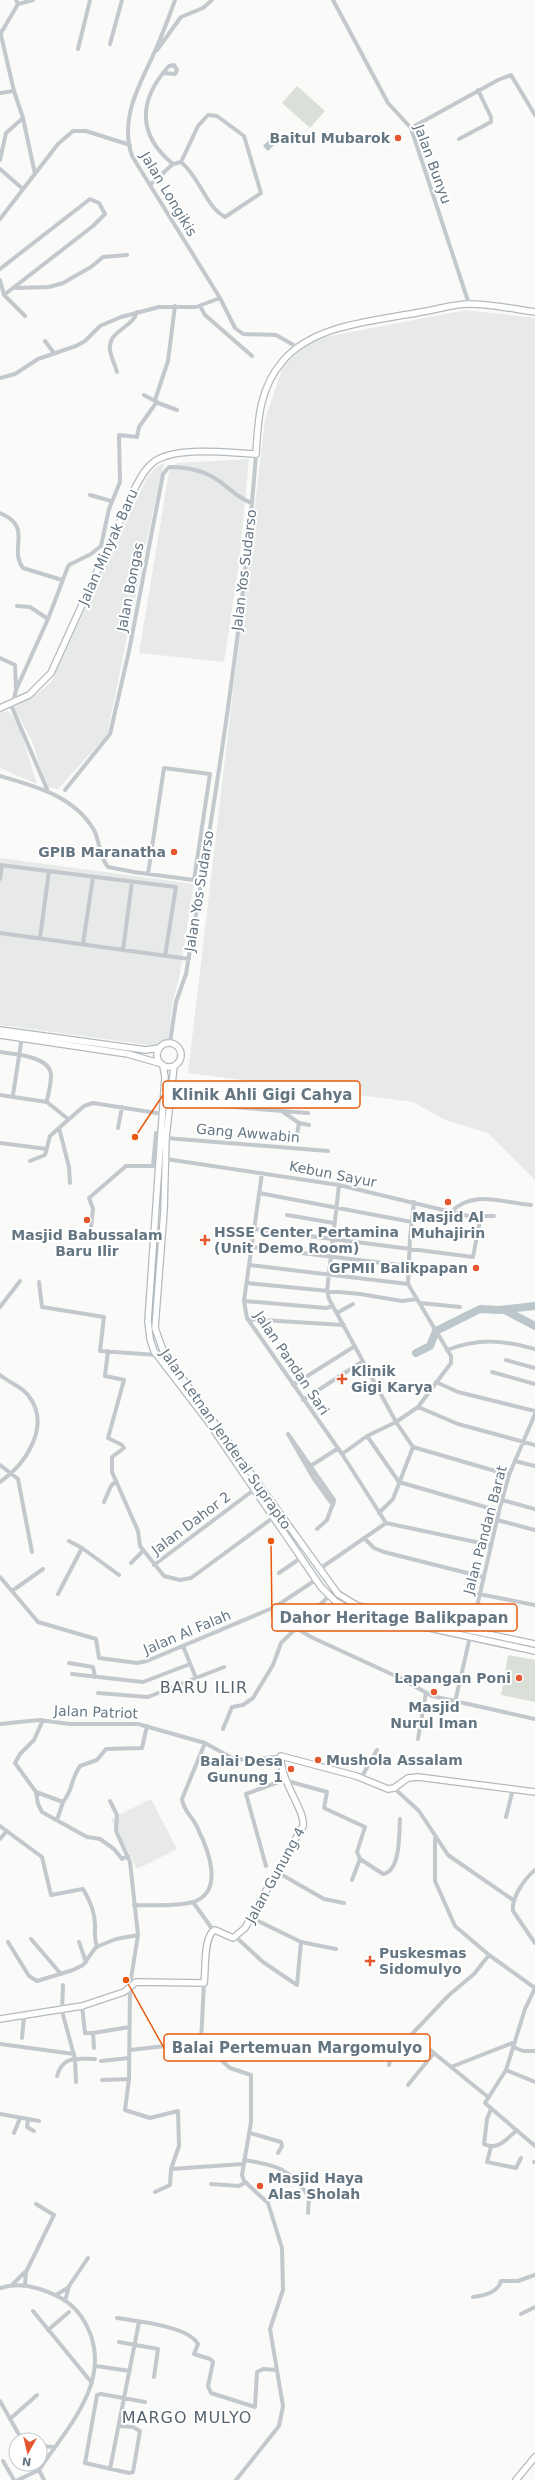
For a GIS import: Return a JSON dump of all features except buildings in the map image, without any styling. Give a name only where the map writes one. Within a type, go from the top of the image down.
[{"type":"main road","name":"Jalan Yos Sudarso","points":[[256,454],[258,417],[265,390],[281,363],[297,347],[322,335],[361,324],[469,304],[535,312]]},
{"type":"main road","name":"Jalan Minyak Baru","points":[[0,708],[12,704],[39,687],[51,673],[136,486],[147,468],[162,458],[180,453],[256,454]]},
{"type":"main road","points":[[3,1033],[128,1054],[161,1064],[174,1066],[179,1062],[181,1054],[177,1047],[170,1043],[159,1048],[146,1050],[22,1036]]},
{"type":"main road","points":[[159,1048],[157,1057],[161,1064]]},
{"type":"main road","name":"Jalan Letnan Jenderal Suprapto","points":[[161,1064],[165,1077],[149,1292],[149,1334],[157,1355],[223,1440],[318,1570],[338,1594],[356,1605],[470,1634],[535,1644]]},
{"type":"main road","name":"Jalan Letnan Jenderal Suprapto","points":[[174,1066],[166,1138],[166,1159],[154,1328],[160,1347],[329,1596],[356,1612],[456,1634],[470,1634]]},
{"type":"main road","points":[[149,1292],[156,1294]]},
{"type":"main road","points":[[470,1634],[481,1640],[535,1651]]},
{"type":"main road","points":[[281,1756],[361,1778],[386,1789],[394,1788],[405,1780],[415,1777],[486,1784],[535,1792]]},
{"type":"main road","name":"Jalan Gunung 4","points":[[214,1930],[228,1937],[236,1937],[252,1918],[302,1829],[304,1821],[284,1780],[281,1756]]},
{"type":"main road","points":[[0,2019],[62,2011],[82,2006],[124,1992],[130,1985],[138,1982],[204,1983],[207,1944],[209,1935],[214,1930]]},
{"type":"main road","points":[[516,2480],[535,2456]]},
{"type":"street","points":[[33,0],[17,2],[1,32],[14,91],[23,118],[35,174]]},
{"type":"street","points":[[78,49],[90,0]]},
{"type":"street","points":[[110,44],[122,0]]},
{"type":"street","name":"Jalan Longikis","points":[[175,0],[155,51],[133,96],[130,145],[138,168],[151,184],[240,333],[276,335],[297,347]]},
{"type":"street","points":[[155,51],[181,17],[203,8],[212,0]]},
{"type":"street","name":"Jalan Bunyu","points":[[333,0],[388,103],[411,128],[469,304]]},
{"type":"street","points":[[163,73],[151,92],[146,123],[151,140],[173,164]]},
{"type":"street","points":[[411,128],[478,90],[511,75],[535,116]]},
{"type":"street","points":[[459,139],[491,122],[491,117],[478,90]]},
{"type":"street","points":[[0,93],[14,91]]},
{"type":"street","points":[[208,115],[216,116],[244,136],[261,193],[225,217],[208,197],[196,177],[181,162],[198,126],[208,115]]},
{"type":"street","points":[[0,160],[6,133],[23,118]]},
{"type":"street","points":[[0,219],[58,144],[73,131],[86,131],[130,145]]},
{"type":"street","points":[[151,184],[173,164],[181,162]]},
{"type":"street","points":[[0,169],[23,189]]},
{"type":"street","points":[[0,269],[90,199],[99,203],[105,214],[16,288],[4,295]]},
{"type":"street","points":[[16,288],[49,287],[63,283],[103,257],[127,255]]},
{"type":"street","points":[[0,280],[4,295],[25,316]]},
{"type":"street","points":[[0,378],[15,374],[31,362],[85,341],[104,324],[137,312],[175,306],[200,306],[220,298]]},
{"type":"street","points":[[46,789],[12,704],[16,690],[48,619],[69,565],[91,554],[101,546],[111,501],[120,482],[118,435],[137,437],[139,427],[156,402],[168,361],[175,306]]},
{"type":"street","points":[[200,306],[205,315],[252,356]]},
{"type":"street","points":[[117,372],[110,349],[111,343],[115,334],[134,320],[137,312]]},
{"type":"street","points":[[45,341],[54,353]]},
{"type":"street","points":[[144,395],[156,402],[177,410]]},
{"type":"street","name":"Jalan Yos Sudarso","points":[[170,1043],[176,1002],[186,974],[189,959],[201,881],[240,612],[256,454]]},
{"type":"street","name":"Jalan Bongas","points":[[65,790],[110,734],[129,651],[163,474],[169,467],[190,468],[218,480],[236,497],[252,502]]},
{"type":"street","points":[[90,495],[111,501]]},
{"type":"street","points":[[0,513],[14,522],[18,528],[18,560],[23,568],[62,580]]},
{"type":"street","points":[[17,606],[30,607],[48,619]]},
{"type":"street","points":[[0,658],[15,665],[16,690]]},
{"type":"street","points":[[148,874],[164,768],[210,774],[194,880]]},
{"type":"street","points":[[0,776],[46,789],[59,796],[84,816],[94,831],[105,863],[114,869],[201,881]]},
{"type":"street","points":[[0,879],[1,865],[176,887],[165,956]]},
{"type":"street","points":[[40,938],[50,871]]},
{"type":"street","points":[[83,944],[93,877]]},
{"type":"street","points":[[123,950],[132,882]]},
{"type":"street","points":[[0,932],[189,959]]},
{"type":"street","points":[[13,1095],[22,1036]]},
{"type":"street","points":[[0,1052],[20,1054],[39,1060],[49,1070],[51,1075],[47,1100]]},
{"type":"street","points":[[0,1095],[47,1102],[68,1119]]},
{"type":"street","points":[[170,1102],[308,1113]]},
{"type":"street","points":[[30,1161],[44,1156],[50,1136],[68,1119],[91,1104],[122,1107],[163,1114]]},
{"type":"street","points":[[118,1128],[122,1107]]},
{"type":"street","points":[[281,1111],[300,1123],[309,1125]]},
{"type":"street","points":[[297,1135],[300,1123]]},
{"type":"street","points":[[59,1128],[69,1166],[70,1184]]},
{"type":"street","points":[[91,1227],[93,1209],[89,1198],[126,1166],[153,1166],[156,1133],[162,1133]]},
{"type":"street","name":"Gang Awwabin","points":[[166,1138],[328,1151]]},
{"type":"street","points":[[0,1143],[47,1149]]},
{"type":"street","name":"Kebun Sayur","points":[[166,1159],[338,1185],[414,1202],[471,1217],[481,1215],[494,1216]]},
{"type":"street","name":"Jalan Pandan Sari","points":[[262,1173],[244,1301],[247,1319],[337,1449],[342,1454],[386,1523]]},
{"type":"street","points":[[338,1185],[327,1291],[333,1306],[396,1422],[413,1447],[509,1475]]},
{"type":"street","points":[[259,1193],[412,1222]]},
{"type":"street","points":[[451,1212],[461,1202],[476,1198],[531,1204]]},
{"type":"street","points":[[342,1454],[367,1436],[396,1422],[418,1407],[451,1363],[447,1350],[408,1284],[410,1232],[414,1202]]},
{"type":"street","points":[[287,1215],[334,1223]]},
{"type":"street","points":[[254,1230],[473,1258],[481,1215]]},
{"type":"street","points":[[252,1247],[408,1266]]},
{"type":"street","points":[[249,1265],[329,1273],[408,1284]]},
{"type":"street","points":[[0,1308],[20,1281]]},
{"type":"street","points":[[39,1282],[40,1303],[42,1307],[104,1317],[100,1350],[157,1355]]},
{"type":"street","points":[[247,1283],[327,1291],[402,1301],[417,1299]]},
{"type":"street","points":[[244,1301],[326,1308],[333,1306]]},
{"type":"street","points":[[420,1303],[460,1307]]},
{"type":"street","points":[[337,1313],[353,1304]]},
{"type":"street","points":[[247,1319],[344,1326]]},
{"type":"street","points":[[447,1350],[484,1340],[502,1341],[535,1350]]},
{"type":"street","points":[[292,1385],[355,1346]]},
{"type":"street","name":"Jalan Dahor 2","points":[[108,1351],[105,1376],[124,1380],[108,1436],[110,1439],[124,1446],[122,1450],[112,1457],[110,1461],[116,1481],[138,1531],[138,1543],[154,1565],[255,1489]]},
{"type":"street","points":[[506,1360],[535,1368]]},
{"type":"street","points":[[303,1400],[363,1361]]},
{"type":"street","points":[[492,1372],[535,1384]]},
{"type":"street","points":[[0,1375],[29,1396],[37,1420],[33,1444],[11,1475],[0,1482]]},
{"type":"street","points":[[436,1382],[465,1394],[535,1411]]},
{"type":"street","points":[[418,1407],[458,1424],[524,1440],[535,1445]]},
{"type":"street","name":"Jalan Pandan Barat","points":[[455,1702],[490,1545],[502,1500],[509,1475],[535,1414]]},
{"type":"street","points":[[529,1427],[535,1429]]},
{"type":"street","points":[[309,1467],[288,1434],[332,1506],[327,1520],[317,1529]]},
{"type":"street","points":[[367,1436],[400,1482],[499,1511]]},
{"type":"street","points":[[379,1512],[393,1499],[413,1447]]},
{"type":"street","points":[[309,1467],[337,1449]]},
{"type":"street","points":[[515,1461],[535,1466]]},
{"type":"street","points":[[0,1464],[11,1475],[18,1479],[32,1552]]},
{"type":"street","points":[[104,1502],[111,1486],[116,1481]]},
{"type":"street","points":[[502,1500],[535,1508]]},
{"type":"street","points":[[154,1565],[164,1576],[180,1580],[188,1579],[275,1517]]},
{"type":"street","points":[[497,1520],[535,1530]]},
{"type":"street","points":[[318,1570],[386,1523],[490,1545]]},
{"type":"street","points":[[364,1538],[377,1550],[483,1577]]},
{"type":"street","points":[[69,1541],[82,1548],[119,1575]]},
{"type":"street","points":[[58,1594],[82,1548]]},
{"type":"street","points":[[131,1563],[143,1551]]},
{"type":"street","points":[[279,1573],[302,1557]]},
{"type":"street","points":[[12,1591],[43,1569]]},
{"type":"street","name":"Jalan Al Falah","points":[[0,1577],[38,1622],[95,1639],[98,1643],[99,1658],[137,1663],[144,1663],[275,1607],[317,1579]]},
{"type":"street","points":[[479,1594],[535,1605]]},
{"type":"street","points":[[223,1729],[232,1707],[243,1705],[253,1698],[274,1665],[281,1643],[329,1596]]},
{"type":"street","points":[[275,1607],[296,1628],[400,1678],[426,1693],[455,1702],[535,1719]]},
{"type":"street","points":[[183,1646],[196,1678]]},
{"type":"street","points":[[69,1663],[93,1667],[95,1677]]},
{"type":"street","points":[[72,1674],[146,1681],[190,1664]]},
{"type":"street","points":[[98,1693],[146,1697],[224,1667]]},
{"type":"street","points":[[418,1739],[426,1693]]},
{"type":"street","points":[[43,1720],[34,1740],[16,1760],[16,1764],[36,1792],[40,1809],[87,1837],[100,1839],[114,1849],[122,1859],[128,1856]]},
{"type":"street","name":"Jalan Patriot","points":[[0,1724],[43,1720],[70,1724],[108,1722],[147,1726],[205,1743],[236,1760],[281,1756]]},
{"type":"street","points":[[57,1820],[63,1802],[71,1792],[73,1777],[82,1764],[97,1760],[107,1748],[142,1748],[147,1726]]},
{"type":"street","points":[[134,1905],[193,1902],[202,1897],[206,1891],[212,1875],[207,1849],[198,1827],[184,1809],[182,1800],[205,1743]]},
{"type":"street","points":[[361,1778],[377,1750]]},
{"type":"street","points":[[266,1866],[246,1794],[284,1780],[327,1792],[324,1808],[365,1827],[357,1852],[360,1859],[383,1874],[391,1869],[396,1859],[400,1819]]},
{"type":"street","points":[[394,1788],[419,1811],[435,1837],[452,1858],[513,1900]]},
{"type":"street","points":[[506,1817],[512,1789]]},
{"type":"street","points":[[36,1792],[63,1802]]},
{"type":"street","points":[[110,1801],[116,1814],[116,1831],[128,1856],[138,1935],[130,1985],[129,2079],[124,2110],[150,2118],[178,2111],[179,2146],[170,2169],[170,2184],[155,2192]]},
{"type":"street","points":[[0,1826],[6,1832],[42,1857],[51,1895],[83,1889],[89,1900],[94,1918],[94,1937],[98,1947]]},
{"type":"street","points":[[0,1839],[6,1832]]},
{"type":"street","points":[[435,1837],[434,1873],[436,1885],[455,1926],[489,1955],[535,1988],[525,2009],[506,2070],[485,2103],[535,2146]]},
{"type":"street","points":[[352,1880],[360,1859]]},
{"type":"street","points":[[535,1870],[513,1900],[513,1911],[535,1943]]},
{"type":"street","points":[[277,1872],[324,1899],[344,1903]]},
{"type":"street","points":[[193,1902],[214,1930]]},
{"type":"street","points":[[252,1918],[301,1942],[336,1949]]},
{"type":"street","points":[[8,1942],[33,1980],[73,1970],[86,1962],[98,1947],[116,1939],[138,1935]]},
{"type":"street","points":[[236,1937],[263,1962],[297,1985],[301,1942]]},
{"type":"street","points":[[31,1939],[61,1974]]},
{"type":"street","points":[[79,1942],[86,1962]]},
{"type":"street","points":[[389,2065],[390,2056],[412,2035],[449,1995],[474,1974],[489,1955]]},
{"type":"street","points":[[201,2042],[204,1983]]},
{"type":"street","points":[[63,1985],[62,2011],[75,2059],[76,2082]]},
{"type":"street","points":[[82,2006],[85,2033],[130,2027]]},
{"type":"street","points":[[22,2038],[24,2017]]},
{"type":"street","points":[[93,2033],[94,2048]]},
{"type":"street","points":[[412,2035],[452,2066],[488,2097]]},
{"type":"street","points":[[130,2050],[201,2042],[231,2068],[251,2074],[250,2133],[243,2162],[242,2175],[246,2182],[268,2203],[282,2248],[283,2290],[270,2326],[283,2406],[279,2426],[236,2480]]},
{"type":"street","points":[[0,2044],[74,2054]]},
{"type":"street","points":[[514,2044],[523,2051],[535,2051]]},
{"type":"street","points":[[452,2066],[514,2044]]},
{"type":"street","points":[[408,2085],[434,2053]]},
{"type":"street","points":[[101,2061],[129,2058]]},
{"type":"street","points":[[57,2076],[61,2064],[75,2059],[95,2059]]},
{"type":"street","points":[[506,2070],[535,2082]]},
{"type":"street","points":[[102,2080],[129,2079]]},
{"type":"street","points":[[491,2109],[487,2119],[484,2143],[491,2147],[498,2146],[516,2131]]},
{"type":"street","points":[[0,2114],[39,2121]]},
{"type":"street","points":[[14,2133],[20,2118]]},
{"type":"street","points":[[28,2120],[28,2127],[34,2131]]},
{"type":"street","points":[[250,2133],[281,2142],[282,2146],[278,2153]]},
{"type":"street","points":[[491,2147],[487,2162],[516,2168],[521,2158]]},
{"type":"street","points":[[170,2169],[243,2162],[273,2164],[283,2169],[309,2197],[308,2213]]},
{"type":"street","points":[[211,2184],[239,2186],[246,2182]]},
{"type":"street","points":[[12,2285],[26,2272],[54,2215],[36,2204]]},
{"type":"street","points":[[65,2301],[69,2286],[88,2258]]},
{"type":"street","points":[[25,2285],[26,2272]]},
{"type":"street","points":[[473,2297],[490,2292],[500,2286],[501,2281],[518,2281],[535,2275]]},
{"type":"street","points":[[0,2288],[12,2285],[25,2285],[56,2295],[78,2311],[88,2330],[95,2349],[96,2366],[92,2383],[75,2419],[48,2456]]},
{"type":"street","points":[[56,2295],[69,2286]]},
{"type":"street","points":[[521,2314],[535,2307]]},
{"type":"street","points":[[33,2312],[92,2383]]},
{"type":"street","points":[[48,2330],[69,2312]]},
{"type":"street","points":[[117,2318],[178,2330],[195,2340],[198,2344],[194,2354],[210,2359],[213,2362],[208,2386],[211,2392],[218,2396],[255,2407],[257,2372],[263,2369],[277,2370]]},
{"type":"street","points":[[110,2469],[136,2344],[139,2322]]},
{"type":"street","points":[[119,2342],[136,2344],[158,2350],[154,2377]]},
{"type":"street","points":[[96,2366],[130,2371]]},
{"type":"street","points":[[119,2426],[133,2427],[140,2431],[135,2470],[129,2473],[87,2464],[84,2461],[96,2397],[101,2394],[144,2402]]},
{"type":"street","points":[[10,2419],[37,2396]]},
{"type":"street","points":[[0,2401],[17,2432]]},
{"type":"street","points":[[48,2447],[54,2447]]},
{"type":"street","points":[[3,2461],[14,2480]]},
{"type":"street","points":[[18,2480],[35,2472]]},
{"type":"shaded area","points":[[297,86],[325,111],[310,128],[282,103]]},
{"type":"shaded area","points":[[275,134],[279,140],[268,151],[263,146]]},
{"type":"shaded area","points":[[466,310],[535,318],[535,1180],[488,1133],[445,1120],[413,1102],[188,1073],[265,419],[283,367],[300,350],[320,338]]},
{"type":"shaded area","points":[[249,459],[239,564],[224,662],[139,653],[169,472],[177,463]]},
{"type":"shaded area","points":[[165,462],[160,478],[107,735],[58,789],[47,787],[32,741],[14,707],[35,695],[51,682],[146,479],[155,468]]},
{"type":"shaded area","points":[[8,711],[18,723],[37,784],[0,768],[0,713]]},
{"type":"shaded area","points":[[0,858],[194,884],[179,978],[172,1004],[169,1039],[161,1044],[150,1045],[0,1025]]},
{"type":"shaded area","name":"Lapangan Poni","points":[[508,1655],[535,1660],[535,1702],[501,1695]]},
{"type":"shaded area","points":[[151,1799],[177,1849],[137,1869],[111,1819]]},
{"type":"waterway","points":[[416,1353],[430,1346],[436,1331],[480,1309],[499,1310],[535,1306]]},
{"type":"waterway","points":[[505,1310],[535,1326]]},
{"type":"place","name":"Baitul Mubarok","points":[[398,138]]},
{"type":"place","name":"GPIB Maranatha","points":[[174,852]]},
{"type":"place","name":"Klinik Ahli Gigi Cahya","points":[[135,1137]]},
{"type":"place","name":"Masjid Al Muhajirin","points":[[448,1202]]},
{"type":"place","name":"Masjid Babussalam Baru Ilir","points":[[87,1220]]},
{"type":"place","name":"HSSE Center Pertamina (Unit Demo Room)","points":[[205,1240]]},
{"type":"place","name":"GPMII Balikpapan","points":[[476,1268]]},
{"type":"place","name":"Klinik Gigi Karya","points":[[342,1379]]},
{"type":"place","name":"Dahor Heritage Balikpapan","points":[[271,1541]]},
{"type":"place","name":"Lapangan Poni","points":[[519,1678]]},
{"type":"place","name":"Masjid Nurul Iman","points":[[434,1692]]},
{"type":"place","name":"Mushola Assalam","points":[[318,1760]]},
{"type":"place","name":"Balai Desa Gunung 1","points":[[291,1769]]},
{"type":"place","name":"Puskesmas Sidomulyo","points":[[370,1961]]},
{"type":"place","name":"Balai Pertemuan Margomulyo","points":[[126,1980]]},
{"type":"place","name":"Masjid Haya Alas Sholah","points":[[260,2186]]},
{"type":"district","name":"BARU ILIR","points":[[204,1687]]},
{"type":"district","name":"MARGO MULYO","points":[[187,2417]]}]
